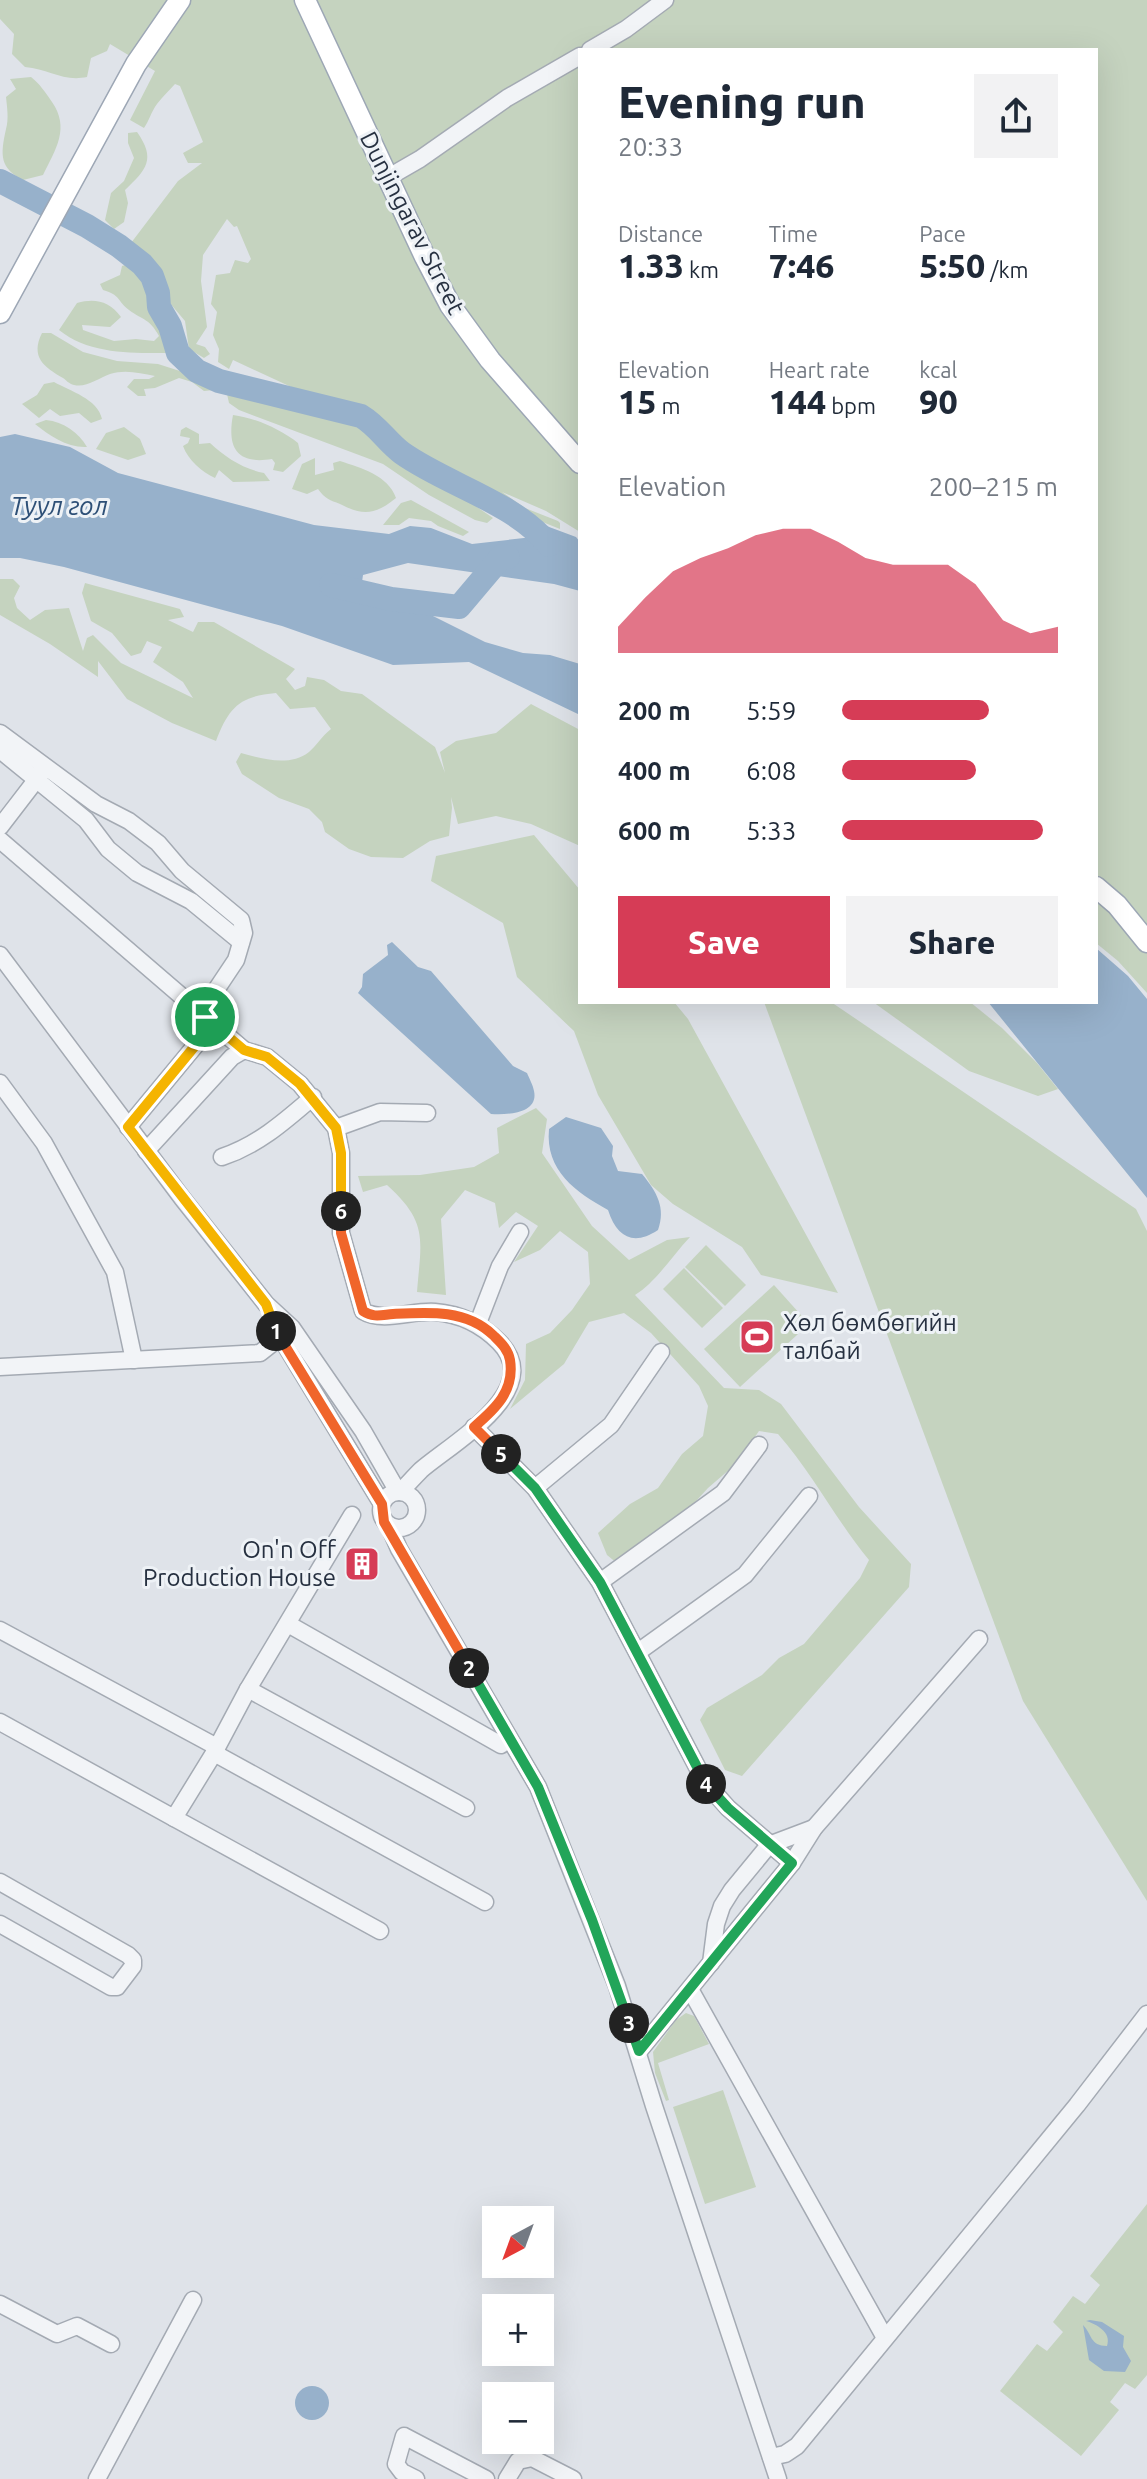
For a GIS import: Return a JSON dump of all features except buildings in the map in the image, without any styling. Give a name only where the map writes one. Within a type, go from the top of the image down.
[{"type":"main road","points":[[0,313],[120,92],[180,0]]},
{"type":"main road","name":"Dunjingarav Street","points":[[305,0],[438,285],[463,325],[514,390],[578,461]]},
{"type":"main road","points":[[1098,889],[1117,905],[1147,942]]},
{"type":"street","points":[[593,48],[665,0]]},
{"type":"street","points":[[387,178],[420,159],[507,98],[578,57]]},
{"type":"street","points":[[0,733],[86,820],[108,849],[137,873],[191,901],[241,942]]},
{"type":"street","points":[[0,750],[129,821],[158,843],[182,871],[241,920],[244,933],[236,960],[208,1002],[204,1035],[128,1127]]},
{"type":"street","points":[[0,827],[41,773]]},
{"type":"street","points":[[0,840],[244,1050],[267,1057],[313,1097],[336,1128],[341,1153],[341,1233],[363,1311],[378,1317],[434,1312],[478,1323],[508,1351],[511,1375],[503,1398],[474,1427],[420,1471],[403,1494],[388,1496],[382,1504]]},
{"type":"street","points":[[0,955],[146,1151],[266,1304],[292,1328],[403,1494],[416,1506],[416,1515],[408,1526],[410,1566]]},
{"type":"street","points":[[146,1151],[232,1057],[244,1050]]},
{"type":"street","points":[[0,1083],[44,1143],[115,1272],[134,1360]]},
{"type":"street","points":[[222,1157],[244,1150],[278,1127],[313,1097]]},
{"type":"street","points":[[336,1128],[380,1112],[427,1113]]},
{"type":"street","points":[[478,1323],[500,1266],[520,1232]]},
{"type":"street","points":[[266,1304],[279,1338],[382,1504],[382,1516],[538,1787],[592,1920],[639,2051],[654,2106],[778,2479]]},
{"type":"street","points":[[0,1367],[260,1353],[279,1338]]},
{"type":"street","points":[[535,1488],[611,1425],[661,1352]]},
{"type":"street","points":[[474,1427],[535,1488],[600,1582],[705,1782],[728,1808],[792,1863]]},
{"type":"street","points":[[600,1582],[723,1493],[759,1445]]},
{"type":"street","points":[[638,1652],[745,1575],[809,1496]]},
{"type":"street","points":[[174,1818],[352,1515]]},
{"type":"street","points":[[389,1526],[408,1526]]},
{"type":"street","points":[[288,1624],[501,1745]]},
{"type":"street","points":[[0,1630],[485,1902]]},
{"type":"street","points":[[639,2051],[691,1991],[792,1863],[814,1828],[979,1639]]},
{"type":"street","points":[[248,1689],[466,1808]]},
{"type":"street","points":[[0,1722],[380,1931]]},
{"type":"street","points":[[711,1963],[716,1924],[732,1890],[769,1845],[814,1828]]},
{"type":"street","points":[[0,1882],[128,1955],[133,1960],[133,1966],[117,1987],[111,1987],[0,1924]]},
{"type":"street","points":[[691,1991],[884,2336]]},
{"type":"street","points":[[771,2457],[785,2454],[797,2446],[884,2336],[1069,2116],[1147,2014]]},
{"type":"street","points":[[97,2479],[193,2300]]},
{"type":"street","points":[[0,2304],[57,2334],[77,2326],[111,2344]]},
{"type":"street","points":[[416,2479],[402,2472],[396,2464],[404,2436],[486,2479]]},
{"type":"street","points":[[507,2479],[518,2461],[532,2458],[573,2479]]},
{"type":"green space","points":[[0,0],[1147,0],[1147,993],[1118,961],[1098,945],[1098,48],[578,48],[578,531],[546,511],[502,492],[525,508],[558,521],[560,529],[510,509],[405,446],[369,415],[315,398],[233,360],[229,369],[218,362],[219,349],[213,335],[217,312],[211,304],[216,275],[230,273],[235,260],[248,263],[251,259],[237,226],[234,227],[227,219],[203,255],[201,281],[207,327],[196,344],[205,347],[210,354],[204,358],[189,349],[185,321],[169,302],[152,264],[131,243],[178,181],[202,163],[188,163],[183,153],[203,142],[180,86],[175,84],[161,99],[144,128],[130,120],[155,71],[110,44],[107,51],[91,58],[87,77],[63,77],[25,67],[12,54],[14,34],[0,19]]},
{"type":"green space","points":[[31,77],[52,102],[60,121],[60,130],[43,175],[23,180],[10,171],[4,160],[8,117],[6,97],[16,89],[10,79]]},
{"type":"green space","points":[[137,132],[146,150],[146,163],[139,176],[125,190],[128,203],[124,222],[114,229],[105,220],[111,193],[124,181],[134,158],[128,133]]},
{"type":"green space","points":[[128,264],[141,276],[171,353],[112,351],[84,344],[59,330],[77,303],[96,301],[112,307],[121,317],[110,327],[82,325],[83,330],[114,341],[154,341],[159,336],[152,326],[129,310],[116,296],[103,290],[100,284],[120,275],[122,266]]},
{"type":"green space","points":[[42,333],[51,333],[83,352],[117,361],[158,364],[208,380],[214,390],[204,391],[192,382],[179,378],[144,389],[146,396],[138,396],[127,387],[134,379],[155,376],[127,372],[110,374],[79,386],[72,384],[50,370],[38,355]]},
{"type":"green space","points":[[54,382],[89,401],[102,419],[91,423],[79,413],[60,416],[50,409],[39,418],[22,404],[37,395],[44,384]]},
{"type":"green space","points":[[227,394],[306,414],[336,415],[358,421],[377,434],[385,450],[410,468],[448,487],[493,518],[487,523],[475,520],[429,495],[383,464],[239,410],[229,403]]},
{"type":"green space","points":[[233,415],[259,421],[283,433],[298,443],[301,456],[283,472],[273,470],[275,463],[272,459],[242,456],[233,445]]},
{"type":"green space","points":[[46,420],[70,429],[87,447],[66,443],[35,424]]},
{"type":"green space","points":[[124,427],[140,439],[146,454],[128,460],[96,449],[106,433]]},
{"type":"green space","points":[[186,427],[199,434],[199,444],[210,443],[235,462],[264,473],[270,481],[233,482],[219,470],[215,478],[205,472],[185,451],[183,446],[190,438],[180,436],[181,430]]},
{"type":"green space","points":[[315,458],[315,475],[334,470],[333,463],[340,461],[380,478],[396,498],[375,511],[362,512],[330,500],[318,489],[307,494],[292,489],[302,464]]},
{"type":"green space","points":[[411,500],[469,532],[463,536],[431,521],[409,518],[399,525],[383,525],[401,503]]},
{"type":"green space","points":[[0,579],[13,579],[20,586],[14,598],[17,608],[30,620],[45,610],[69,608],[83,651],[87,638],[93,635],[121,663],[193,698],[183,682],[153,662],[162,647],[147,641],[141,653],[131,656],[112,633],[91,621],[82,593],[85,583],[180,609],[184,617],[168,620],[193,632],[198,622],[214,622],[295,669],[286,679],[295,690],[305,686],[307,677],[324,680],[341,691],[362,694],[435,747],[445,773],[440,752],[456,741],[496,733],[531,704],[578,729],[578,845],[531,824],[496,816],[458,824],[451,797],[449,836],[430,841],[403,858],[371,857],[349,849],[325,832],[322,822],[309,809],[279,798],[242,774],[236,762],[241,753],[285,760],[309,752],[331,729],[315,707],[290,709],[276,693],[253,697],[237,705],[231,712],[216,741],[172,723],[127,699],[98,661],[98,677],[0,615]]},
{"type":"green space","points":[[534,835],[578,888],[578,1004],[676,1004],[688,1019],[838,1293],[761,1275],[742,1247],[673,1204],[651,1185],[598,1095],[574,1031],[517,977],[503,923],[431,881],[436,856]]},
{"type":"green space","points":[[765,1004],[834,1004],[1136,1209],[1147,1231],[1147,1901],[1023,1701]]},
{"type":"green space","points":[[876,1004],[972,1004],[1002,1028],[1058,1089],[1038,1096],[969,1071]]},
{"type":"green space","points":[[536,1108],[547,1119],[542,1153],[592,1226],[629,1260],[667,1240],[690,1237],[657,1276],[635,1295],[724,1388],[759,1390],[781,1404],[859,1507],[911,1564],[909,1587],[742,1776],[725,1770],[700,1720],[707,1708],[762,1675],[779,1658],[804,1644],[860,1578],[869,1560],[778,1434],[759,1431],[737,1463],[708,1488],[675,1524],[618,1564],[607,1555],[598,1533],[630,1504],[658,1488],[682,1454],[703,1436],[708,1406],[699,1386],[651,1333],[624,1313],[589,1322],[564,1364],[510,1409],[525,1380],[526,1344],[550,1333],[572,1310],[590,1284],[588,1252],[560,1231],[540,1250],[514,1262],[538,1226],[516,1212],[499,1228],[495,1203],[465,1190],[441,1219],[446,1295],[417,1292],[419,1233],[410,1210],[387,1185],[363,1192],[358,1176],[420,1175],[474,1167],[499,1153],[497,1128]]},
{"type":"green space","points":[[706,1245],[746,1285],[725,1306],[685,1267]]},
{"type":"green space","points":[[684,1268],[723,1308],[702,1328],[663,1289]]},
{"type":"green space","name":"Хөл бөмбөгийн талбай","points":[[774,1285],[809,1324],[740,1387],[704,1349]]},
{"type":"green space","points":[[686,2013],[694,2016],[709,2044],[658,2063],[669,2100],[666,2101],[655,2073],[653,2052],[676,2020]]},
{"type":"green space","points":[[723,2090],[756,2187],[705,2204],[673,2107]]},
{"type":"green space","points":[[1147,2204],[1147,2375],[1135,2389],[1125,2383],[1110,2402],[1119,2410],[1081,2456],[1000,2391],[1037,2344],[1047,2351],[1063,2332],[1053,2322],[1073,2296],[1085,2304],[1100,2285],[1090,2276]]},
{"type":"water","name":"Туул гол","points":[[15,434],[70,447],[118,473],[314,525],[389,534],[410,526],[431,528],[472,544],[533,537],[525,529],[525,518],[576,537],[578,590],[554,584],[408,563],[363,575],[360,596],[425,612],[485,642],[578,663],[578,714],[469,662],[393,665],[282,626],[64,567],[20,558],[0,558],[0,437]]},
{"type":"water","points":[[392,942],[418,967],[431,971],[513,1066],[527,1073],[534,1099],[527,1109],[491,1114],[358,993],[363,974],[388,955],[387,945]]},
{"type":"water","points":[[1098,950],[1128,976],[1147,999],[1147,1198],[990,1004],[1098,1004]]},
{"type":"water","points":[[566,1117],[601,1128],[613,1146],[612,1156],[618,1171],[642,1174],[659,1200],[661,1214],[658,1230],[641,1238],[621,1233],[608,1210],[574,1188],[565,1178],[552,1157],[549,1129]]},
{"type":"water","points":[[1086,2321],[1102,2322],[1124,2336],[1123,2347],[1131,2361],[1125,2372],[1104,2371],[1089,2360],[1083,2325],[1097,2344],[1107,2346],[1108,2341],[1102,2329]]},
{"type":"water","points":[[312,2386],[324,2391],[329,2403],[324,2415],[312,2420],[300,2415],[295,2403],[300,2391]]},
{"type":"waterway","name":"Туул гол","points":[[0,181],[87,226],[142,264],[152,276],[159,307],[170,326],[178,353],[197,371],[219,381],[361,416],[402,453],[499,505],[518,517],[549,545]]},
{"type":"waterway","name":"Туул гол","points":[[331,585],[391,599],[459,607],[502,556],[508,557]]},
{"type":"place","name":"Хөл бөмбөгийн талбай","points":[[757,1337]]},
{"type":"place","name":"On'n Off Production House","points":[[362,1564]]},
{"type":"route","points":[[205,1017],[244,1050],[267,1057],[300,1084],[336,1128],[341,1153],[341,1233],[363,1311],[378,1317],[434,1312],[457,1316],[478,1323],[508,1351],[511,1363],[509,1387],[496,1408],[474,1427],[535,1488],[600,1582],[705,1782],[728,1808],[792,1863],[691,1991],[639,2051],[592,1920],[538,1787],[384,1522],[382,1504],[279,1338],[266,1304],[128,1127],[204,1035],[205,1017]]}]
